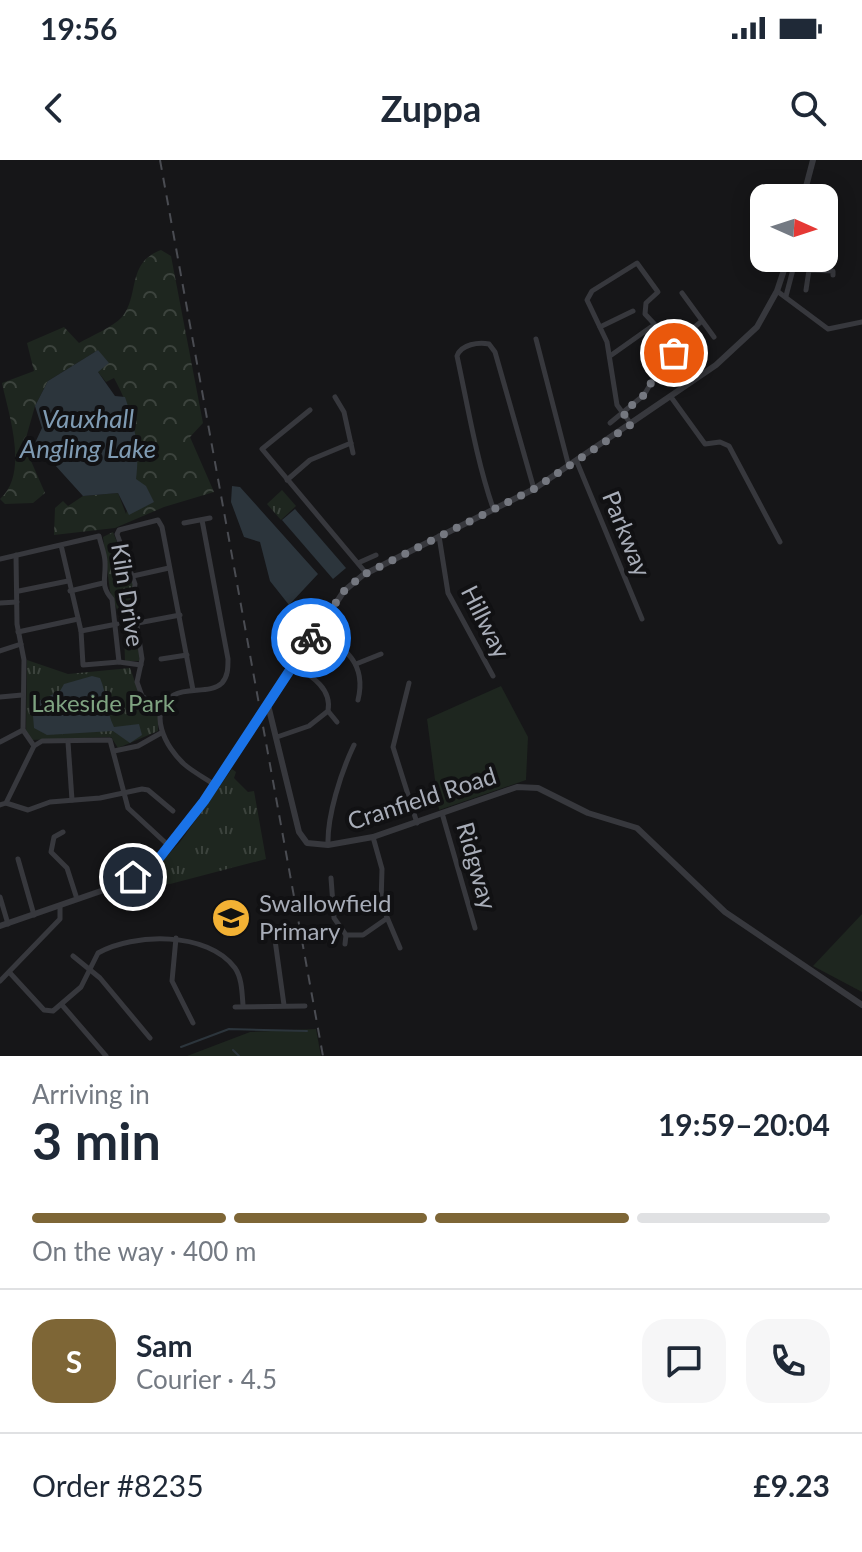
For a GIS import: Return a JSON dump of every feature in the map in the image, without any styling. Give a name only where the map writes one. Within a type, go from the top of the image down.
[{"type":"street","points":[[807,184],[813,160]]},
{"type":"street","points":[[600,327],[638,310],[658,292],[637,263],[588,296],[610,356],[613,392],[632,424]]},
{"type":"street","points":[[806,290],[809,270],[833,271],[833,275]]},
{"type":"street","points":[[0,897],[4,925],[127,882],[169,847],[215,785],[344,591],[366,573],[534,489],[671,397],[747,338],[777,291],[783,272]]},
{"type":"street","points":[[786,296],[794,274],[807,275]]},
{"type":"street","points":[[777,291],[828,329],[862,322]]},
{"type":"street","points":[[682,293],[714,337]]},
{"type":"street","points":[[610,423],[644,395],[659,370],[674,358],[671,346],[638,310]]},
{"type":"street","points":[[671,346],[702,321]]},
{"type":"street","points":[[610,356],[651,327]]},
{"type":"street","points":[[536,339],[569,468]]},
{"type":"street","points":[[493,508],[468,418],[457,356],[464,347],[489,344],[495,352],[534,489]]},
{"type":"street","points":[[335,397],[344,412],[353,453]]},
{"type":"street","points":[[671,397],[705,444],[720,442],[729,446],[780,542]]},
{"type":"street","points":[[310,410],[262,449],[366,573]]},
{"type":"street","points":[[287,480],[310,460],[351,443]]},
{"type":"street","name":"Parkway","points":[[577,462],[642,619]]},
{"type":"street","points":[[184,523],[210,518]]},
{"type":"street","points":[[162,709],[142,696],[137,682],[141,665],[133,576],[123,560],[117,534],[119,530],[151,520],[158,520],[162,527],[193,690]]},
{"type":"street","points":[[202,520],[228,669],[220,684],[173,695],[162,709],[161,733],[182,763],[215,785]]},
{"type":"street","name":"Kiln Drive","points":[[61,545],[99,536],[105,564],[103,583],[112,599],[117,624],[119,662],[83,665],[81,631]]},
{"type":"street","name":"Hillway","points":[[439,536],[448,593],[493,676]]},
{"type":"street","points":[[0,559],[61,545],[81,631],[117,624]]},
{"type":"street","points":[[16,555],[23,730],[34,746]]},
{"type":"street","points":[[358,563],[376,555]]},
{"type":"street","points":[[133,576],[169,568]]},
{"type":"street","points":[[19,591],[68,581]]},
{"type":"street","points":[[70,591],[103,583]]},
{"type":"street","points":[[0,603],[17,602]]},
{"type":"street","points":[[138,623],[180,615]]},
{"type":"street","points":[[18,632],[78,619]]},
{"type":"street","points":[[316,631],[348,650],[356,664],[361,687],[358,700]]},
{"type":"street","points":[[0,651],[21,644]]},
{"type":"street","points":[[356,664],[381,654]]},
{"type":"street","points":[[161,659],[187,655]]},
{"type":"street","points":[[119,662],[141,665]]},
{"type":"street","points":[[294,665],[317,681],[329,695],[328,711],[337,722]]},
{"type":"street","points":[[409,683],[393,747],[417,823]]},
{"type":"street","points":[[0,697],[22,695]]},
{"type":"street","name":"Cranfield Road","points":[[268,705],[299,832],[313,845],[373,837],[526,786],[543,790],[588,813],[630,824],[735,920],[862,1005]]},
{"type":"street","points":[[277,737],[309,726],[328,711]]},
{"type":"street","points":[[0,742],[23,730]]},
{"type":"street","points":[[114,751],[138,746],[161,733]]},
{"type":"street","points":[[169,847],[132,813],[124,792],[110,740],[39,741],[3,804],[28,810],[72,800],[124,792],[148,790],[173,811]]},
{"type":"street","points":[[68,742],[72,800]]},
{"type":"street","points":[[328,845],[329,823],[338,797],[340,774],[354,745]]},
{"type":"street","name":"Ridgway","points":[[442,813],[475,928]]},
{"type":"street","points":[[63,832],[54,837],[51,852],[67,868],[78,900]]},
{"type":"street","points":[[373,837],[382,869],[381,903],[386,919],[399,938],[400,948]]},
{"type":"street","points":[[18,859],[34,915]]},
{"type":"street","points":[[331,878],[334,918],[346,935],[345,944]]},
{"type":"street","points":[[0,981],[60,919],[60,907]]},
{"type":"street","points":[[346,935],[363,935],[386,919]]},
{"type":"street","points":[[10,973],[44,1010],[53,1011],[81,987],[98,953],[107,948],[176,938],[229,962],[238,973],[243,1005]]},
{"type":"street","points":[[176,938],[172,981],[193,1023]]},
{"type":"street","points":[[275,940],[284,1005]]},
{"type":"street","points":[[73,956],[100,978],[150,1038]]},
{"type":"street","points":[[62,1005],[106,1056]]},
{"type":"street","points":[[235,1007],[305,1006]]},
{"type":"green space","points":[[161,250],[171,256],[203,423],[190,437],[214,492],[164,507],[115,528],[54,535],[55,508],[63,501],[68,506],[83,496],[118,493],[126,514],[137,461],[130,413],[114,378],[106,382],[98,372],[98,350],[48,381],[35,406],[24,445],[45,493],[33,503],[5,504],[0,499],[14,475],[15,460],[12,427],[2,383],[34,371],[27,343],[64,327],[79,343],[118,321],[131,299],[138,271],[150,256]]},
{"type":"green space","points":[[282,490],[296,506],[281,520],[267,504]]},
{"type":"green space","points":[[113,532],[133,583],[140,661],[125,661],[124,628],[110,591],[103,537]]},
{"type":"green space","name":"Lakeside Park","points":[[27,660],[68,674],[130,668],[142,701],[158,713],[158,731],[118,748],[111,737],[30,740],[26,736]]},
{"type":"green space","points":[[501,686],[528,737],[526,780],[439,810],[427,719]]},
{"type":"green space","points":[[232,769],[236,772],[234,778],[248,792],[254,791],[266,859],[170,884],[156,883],[151,873],[180,842]]},
{"type":"green space","points":[[862,914],[862,992],[813,966]]},
{"type":"green space","points":[[316,1029],[321,1056],[187,1056],[250,1032]]},
{"type":"water","name":"Vauxhall Angling Lake","points":[[98,350],[109,363],[98,372],[115,396],[125,397],[136,437],[136,479],[146,486],[154,502],[129,515],[118,493],[83,496],[35,443],[42,428],[35,406],[48,381]]},
{"type":"water","points":[[232,486],[240,487],[318,574],[289,605],[270,581],[260,542],[244,537],[231,502]]},
{"type":"water","points":[[295,509],[346,568],[333,579],[282,520]]},
{"type":"water","points":[[92,676],[100,678],[114,727],[139,724],[142,735],[130,743],[113,731],[47,735],[34,728],[32,704],[60,691],[64,684]]},
{"type":"waterway","points":[[181,1047],[229,1029],[307,1031]]},
{"type":"waterway","points":[[233,1050],[239,1056]]},
{"type":"railway","points":[[160,160],[323,1056]]},
{"type":"way so far","points":[[311,638],[344,591],[363,575],[534,489],[632,424],[623,413],[644,395],[659,370],[673,359],[674,353]]},
{"type":"place","name":"Swallowfield Primary","points":[[231,918]]},
{"type":"route","points":[[133,877],[160,857],[204,801],[311,638]]}]
